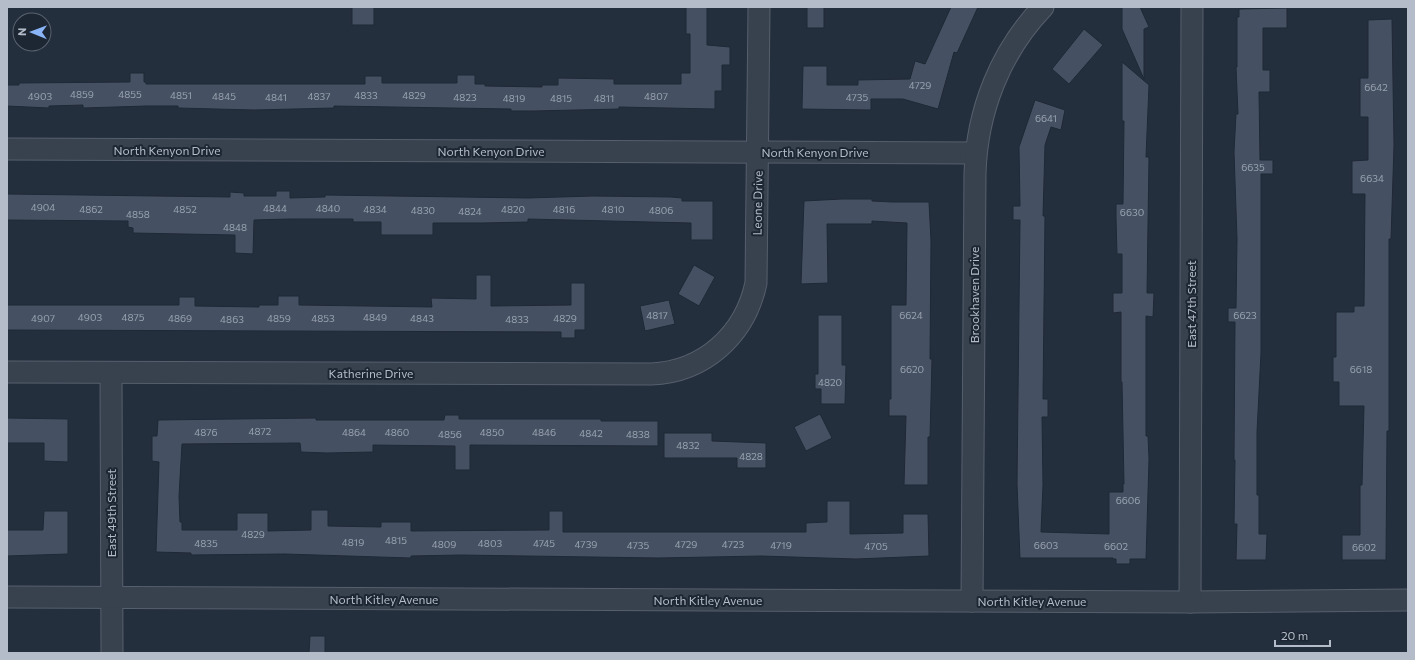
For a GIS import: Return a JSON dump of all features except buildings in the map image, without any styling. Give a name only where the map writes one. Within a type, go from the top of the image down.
[{"type":"street","name":"Leone Drive","points":[[725,342],[737,330],[745,316],[756,283],[759,7]]},
{"type":"street","name":"Brookhaven Drive","points":[[972,601],[975,153],[979,128],[994,80],[1018,36],[1043,7]]},
{"type":"street","name":"East 47th Street","points":[[1190,602],[1192,7]]},
{"type":"street","name":"North Kenyon Drive","points":[[7,149],[975,153]]},
{"type":"street","name":"Katherine Drive","points":[[7,372],[659,374],[675,371],[706,359],[725,342]]},
{"type":"street","name":"East 49th Street","points":[[111,372],[112,653]]},
{"type":"street","name":"North Kitley Avenue","points":[[7,597],[1190,602],[1408,600]]}]
